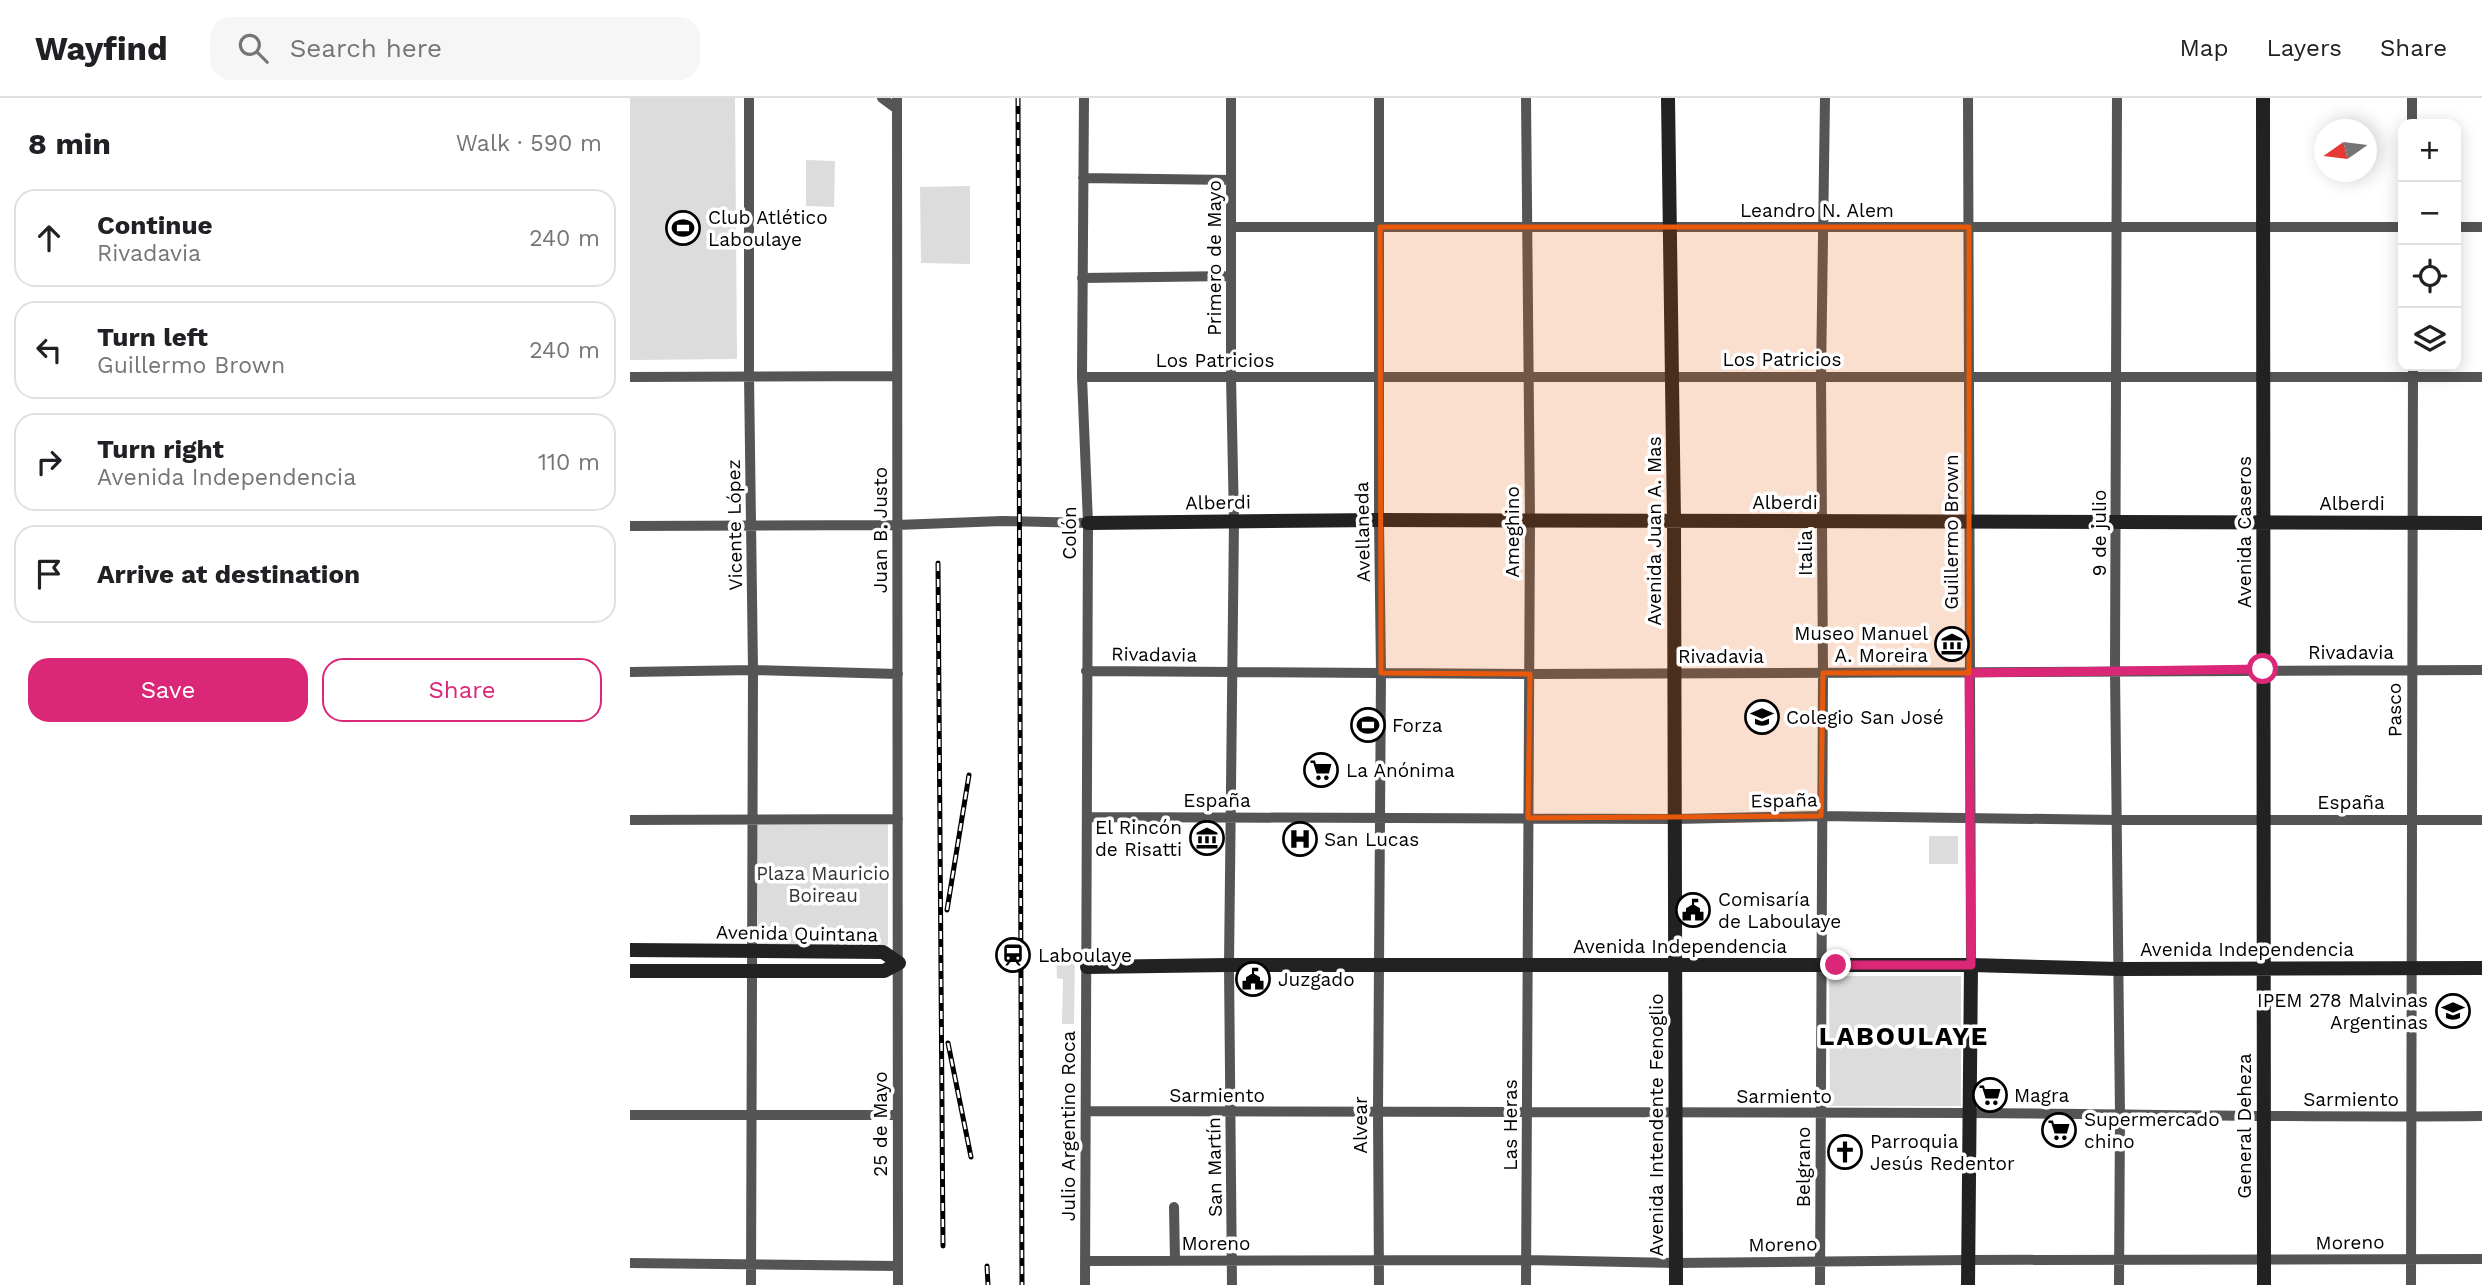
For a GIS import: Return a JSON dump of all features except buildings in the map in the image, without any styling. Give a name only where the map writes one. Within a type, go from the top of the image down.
[{"type":"main road","name":"Avenida Juan A. Mas","points":[[1668,98],[1673,377],[1675,965]]},
{"type":"main road","name":"Avenida Caseros","points":[[2263,98],[2263,967]]},
{"type":"main road","name":"Alberdi","points":[[1088,523],[1530,520],[2482,523]]},
{"type":"main road","name":"Avenida Quintana","points":[[630,950],[883,952],[899,963],[884,971],[630,971]]},
{"type":"main road","name":"Avenida Intendente Fenoglio","points":[[1675,965],[1676,1285]]},
{"type":"main road","name":"Avenida Independencia","points":[[1087,967],[1971,965],[2119,969],[2482,968]]},
{"type":"main road","points":[[1968,1285],[1971,965]]},
{"type":"main road","name":"General Deheza","points":[[2263,967],[2264,1285]]},
{"type":"street","name":"Vicente López","points":[[750,98],[749,376],[753,526],[751,1285]]},
{"type":"street","points":[[882,98],[897,103]]},
{"type":"street","name":"Colón","points":[[1084,98],[1082,377],[1088,523],[1087,967]]},
{"type":"street","name":"Primero de Mayo","points":[[1229,965],[1234,521],[1231,98]]},
{"type":"street","name":"Avellaneda","points":[[1379,98],[1380,965]]},
{"type":"street","name":"Ameghino","points":[[1526,98],[1530,520],[1528,965]]},
{"type":"street","name":"Italia","points":[[1821,965],[1821,377],[1825,98]]},
{"type":"street","name":"Guillermo Brown","points":[[1968,98],[1971,965]]},
{"type":"street","name":"9 de julio","points":[[2117,98],[2118,522],[2115,671],[2120,1115],[2119,1285]]},
{"type":"street","points":[[2412,98],[2412,119]]},
{"type":"street","name":"Juan B. Justo","points":[[897,103],[899,963]]},
{"type":"street","points":[[1083,178],[1231,180]]},
{"type":"street","name":"Leandro N. Alem","points":[[1231,227],[2398,227]]},
{"type":"street","points":[[2461,227],[2482,227]]},
{"type":"street","points":[[1082,278],[1231,276]]},
{"type":"street","name":"Los Patricios","points":[[1082,377],[2264,377],[2413,371],[2482,377]]},
{"type":"street","name":"Pasco","points":[[2411,1285],[2413,371]]},
{"type":"street","points":[[630,377],[897,376]]},
{"type":"street","points":[[630,526],[897,525],[1002,521],[1088,523]]},
{"type":"street","points":[[630,672],[753,670],[898,674]]},
{"type":"street","name":"Rivadavia","points":[[1086,671],[1674,674],[2482,670]]},
{"type":"street","name":"España","points":[[1087,817],[1675,819],[1821,816],[2117,820],[2482,820]]},
{"type":"street","points":[[630,820],[898,818]]},
{"type":"street","name":"25 de Mayo","points":[[898,1285],[899,963]]},
{"type":"street","name":"San Martín","points":[[1229,965],[1232,1285]]},
{"type":"street","name":"Alvear","points":[[1379,1285],[1380,965]]},
{"type":"street","name":"Las Heras","points":[[1526,1285],[1528,965]]},
{"type":"street","name":"Belgrano","points":[[1820,1285],[1821,965]]},
{"type":"street","name":"Julio Argentino Roca","points":[[1085,1285],[1087,967]]},
{"type":"street","name":"Sarmiento","points":[[1086,1111],[2482,1116]]},
{"type":"street","points":[[630,1115],[897,1115]]},
{"type":"street","points":[[1174,1207],[1175,1261]]},
{"type":"street","name":"Moreno","points":[[1085,1261],[1526,1260],[1676,1263],[2482,1259]]},
{"type":"street","points":[[630,1263],[898,1266]]},
{"type":"highlighted area","points":[[1380,227],[1969,227],[1969,673],[1823,673],[1821,816],[1528,818],[1530,674],[1381,673]]},
{"type":"green space","name":"Club Atlético Laboulaye","points":[[630,98],[735,98],[737,359],[630,360]]},
{"type":"green space","points":[[806,160],[835,161],[834,207],[806,206]]},
{"type":"green space","points":[[970,186],[970,264],[921,263],[920,187]]},
{"type":"green space","name":"Plaza Mauricio Boireau","points":[[758,823],[888,823],[888,945],[758,945]]},
{"type":"green space","points":[[1929,836],[1958,836],[1958,864],[1929,864]]},
{"type":"green space","points":[[1075,950],[1074,1024],[1062,1024],[1063,979],[1057,978],[1056,952]]},
{"type":"green space","points":[[1829,976],[1961,976],[1961,1106],[1830,1106]]},
{"type":"railway","points":[[1018,98],[1022,1285]]},
{"type":"railway","points":[[938,563],[943,1246]]},
{"type":"railway","points":[[947,910],[969,775]]},
{"type":"railway","points":[[948,1043],[971,1157]]},
{"type":"railway","points":[[987,1266],[988,1285]]},
{"type":"place","name":"Club Atlético Laboulaye","points":[[683,228]]},
{"type":"place","name":"Museo Manuel A. Moreira","points":[[1952,644]]},
{"type":"place","name":"Colegio San José","points":[[1762,717]]},
{"type":"place","name":"Forza","points":[[1368,725]]},
{"type":"place","name":"La Anónima","points":[[1321,770]]},
{"type":"place","name":"El Rincón de Risatti","points":[[1207,838]]},
{"type":"place","name":"San Lucas","points":[[1300,839]]},
{"type":"place","name":"Comisaría de Laboulaye","points":[[1693,910]]},
{"type":"place","name":"Laboulaye","points":[[1013,955]]},
{"type":"place","name":"Juzgado","points":[[1253,979]]},
{"type":"place","name":"IPEM 278 Malvinas Argentinas","points":[[2453,1011]]},
{"type":"place","name":"Magra","points":[[1990,1095]]},
{"type":"place","name":"Supermercado chino","points":[[2059,1130]]},
{"type":"place","name":"Parroquia Jesús Redentor","points":[[1845,1152]]},
{"type":"district","name":"LABOULAYE","points":[[1904,1036]]},
{"type":"route","points":[[1836,965],[1971,965],[1969,673],[2263,669]]}]
